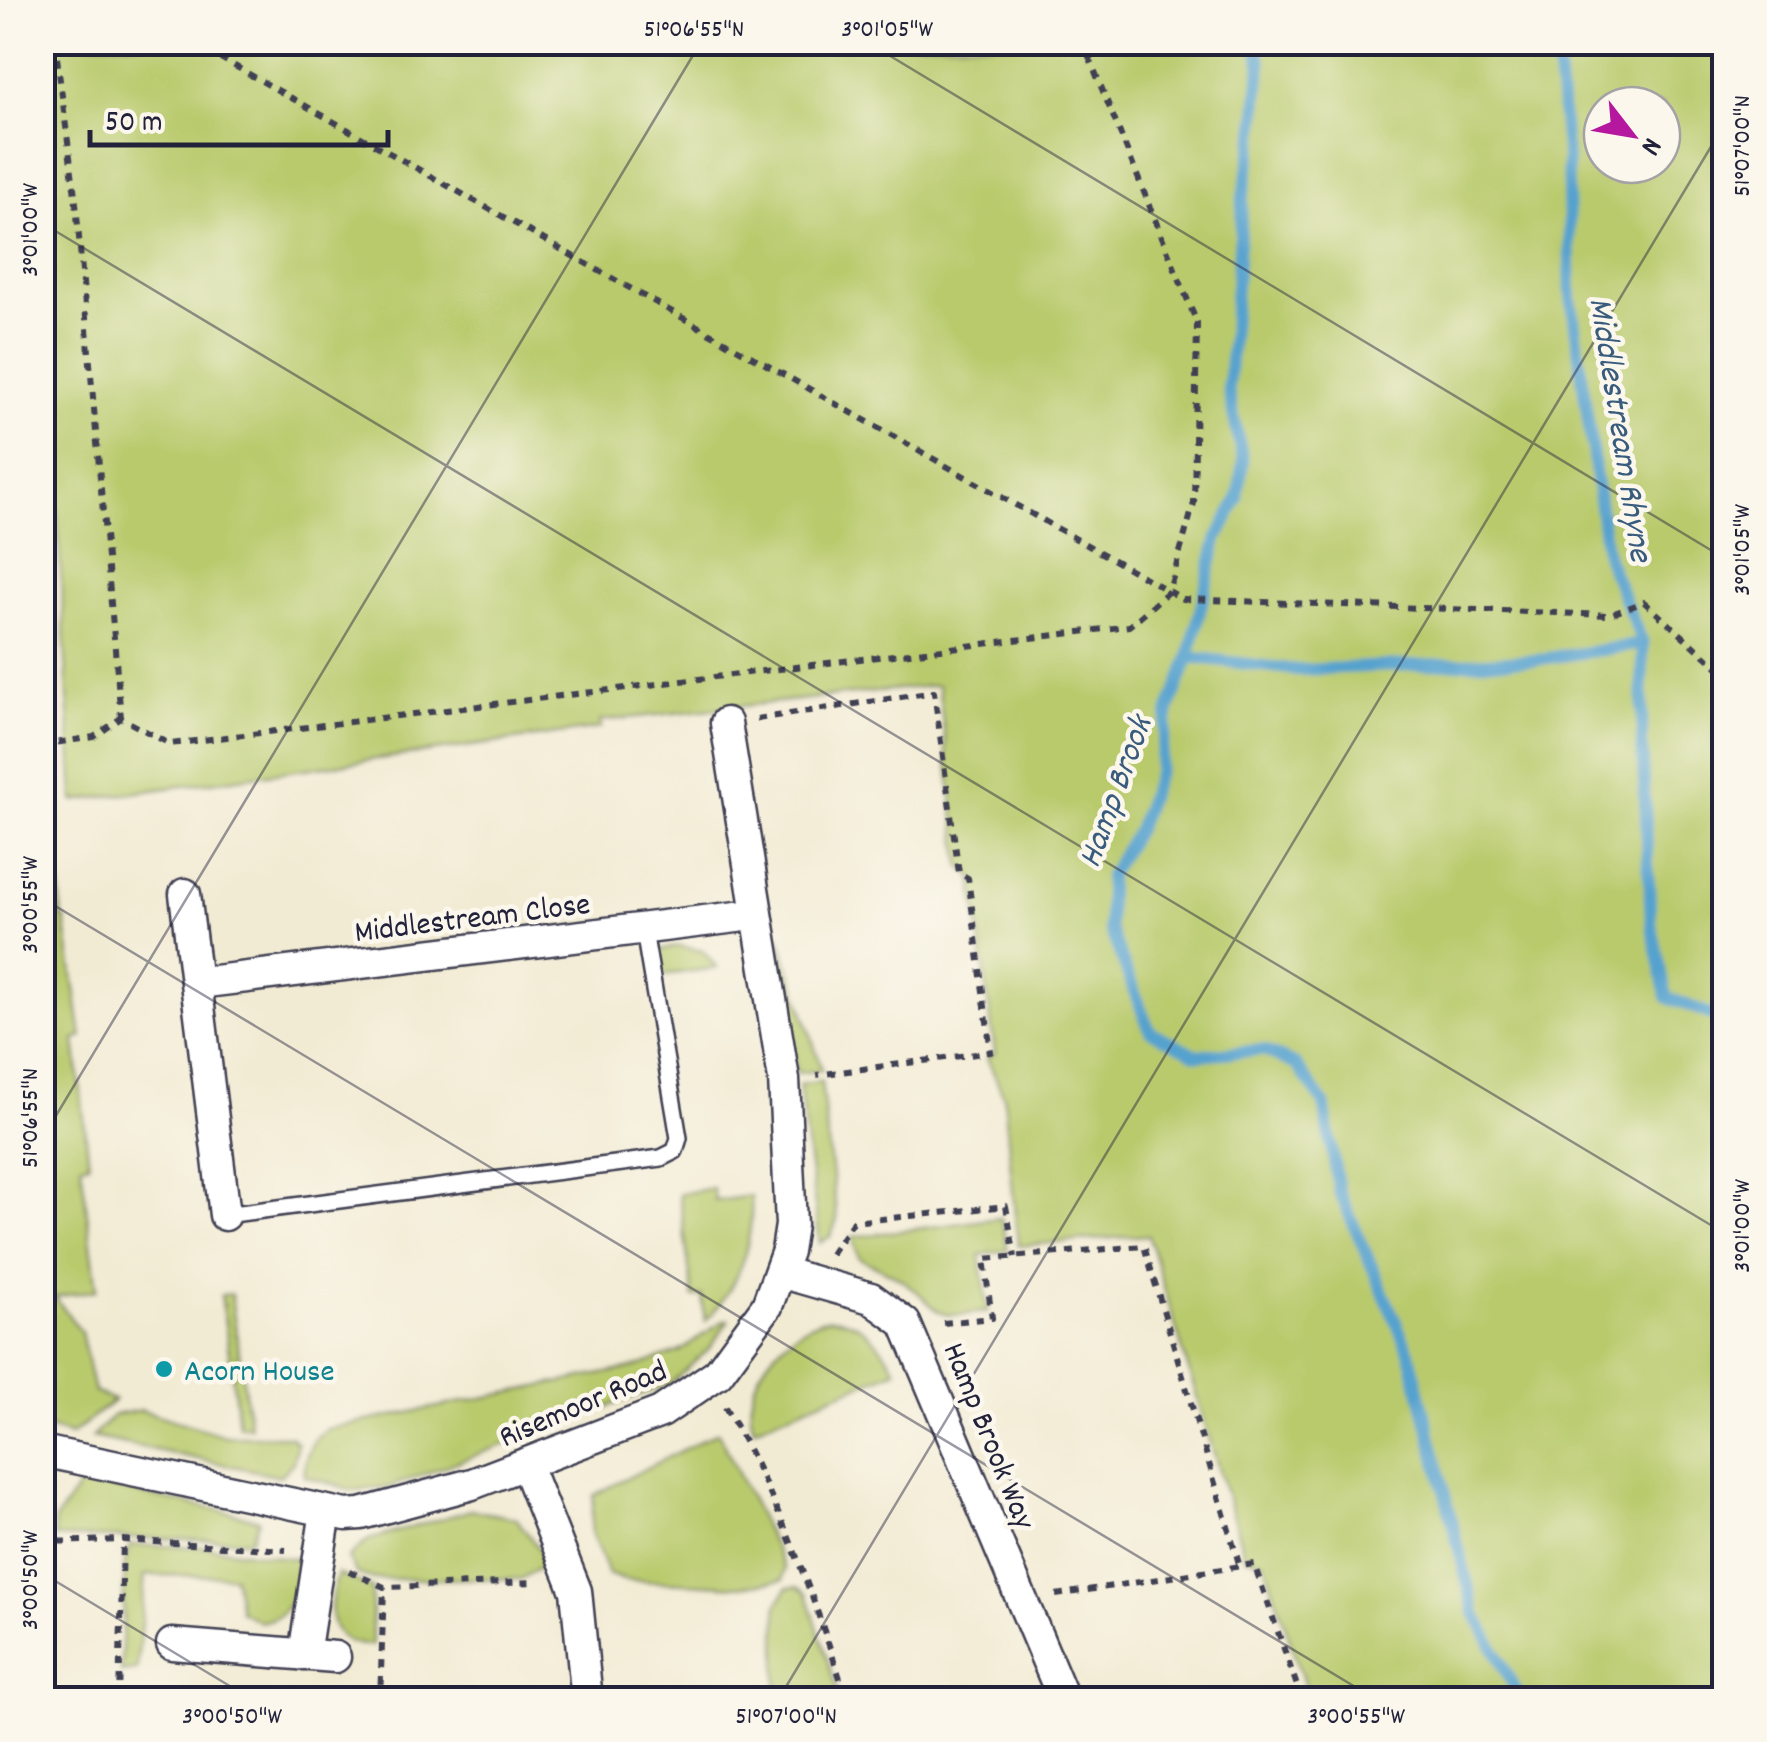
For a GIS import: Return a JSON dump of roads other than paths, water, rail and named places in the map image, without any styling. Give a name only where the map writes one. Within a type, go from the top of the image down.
[{"type":"street","name":"Risemoor Road","points":[[42,1451],[346,1515],[379,1512],[526,1464],[662,1412],[710,1380],[752,1329],[780,1272],[790,1224],[784,1079],[753,915],[726,723]]},
{"type":"street","points":[[184,894],[225,1215]]},
{"type":"street","name":"Middlestream Close","points":[[198,983],[753,915]]},
{"type":"street","name":"Hamp Brook Way","points":[[780,1272],[871,1298],[905,1324],[1064,1700]]},
{"type":"street","points":[[526,1464],[572,1581],[582,1626],[587,1700]]},
{"type":"street","points":[[172,1644],[319,1656],[320,1554],[326,1511]]},
{"type":"lane","points":[[225,1215],[661,1158],[675,1151],[679,1138],[644,931]]},
{"type":"waterway","name":"Hamp Brook","points":[[1256,42],[1261,63],[1255,136],[1243,197],[1228,389],[1243,461],[1238,498],[1217,540],[1189,657],[1169,710],[1158,773],[1138,828],[1109,876],[1109,927],[1150,1031],[1197,1055],[1263,1050],[1296,1065],[1324,1103],[1339,1191],[1410,1354],[1475,1613],[1521,1700]]},
{"type":"waterway","name":"Middlestream Rhyne","points":[[1555,42],[1567,157],[1571,297],[1607,558],[1643,644],[1642,743],[1651,922],[1667,997],[1724,1020]]},
{"type":"waterway","points":[[1189,657],[1297,670],[1534,660],[1643,644]]},
{"type":"place","name":"Acorn House","points":[[164,1369]]}]
